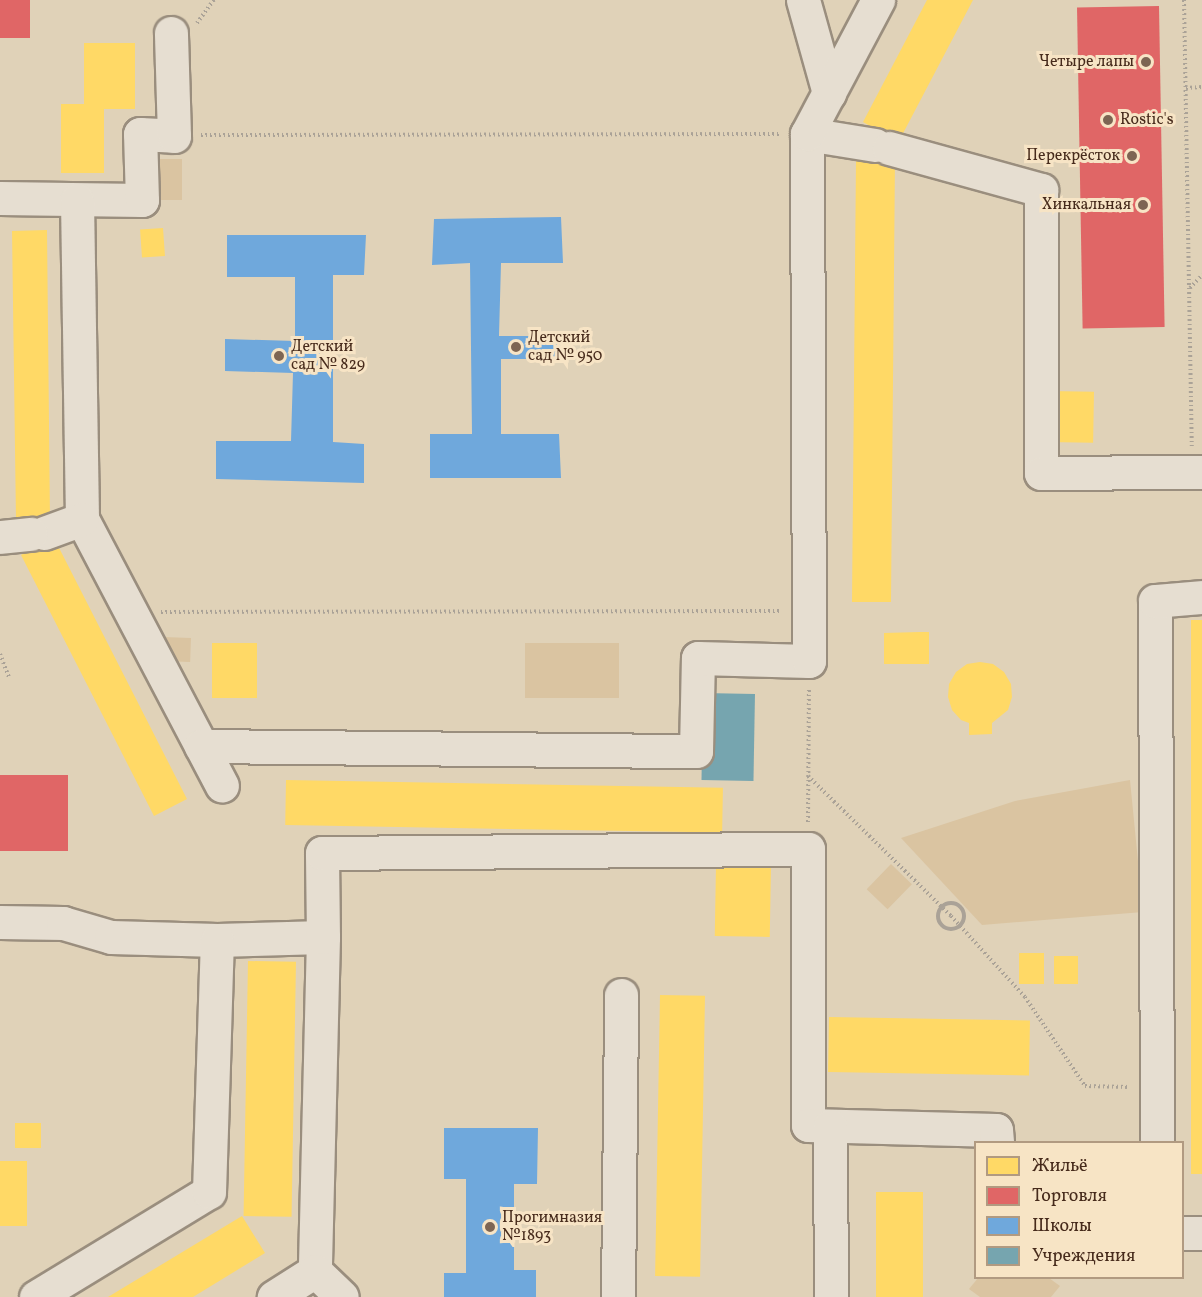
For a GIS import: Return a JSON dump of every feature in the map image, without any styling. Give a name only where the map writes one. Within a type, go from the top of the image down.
[{"type":"lane","points":[[803,0],[829,93]]},
{"type":"lane","points":[[201,746],[696,752],[698,658],[809,661],[807,134],[878,0]]},
{"type":"lane","points":[[0,198],[142,200],[140,134],[174,136],[171,33]]},
{"type":"lane","points":[[807,134],[882,146],[1041,190],[1041,473],[1197,472]]},
{"type":"lane","points":[[77,200],[82,519],[222,786]]},
{"type":"lane","points":[[25,535],[82,519]]},
{"type":"lane","points":[[1157,1141],[1155,601],[1202,597]]},
{"type":"lane","points":[[342,1297],[315,1271],[323,937],[322,853],[808,849],[808,1125],[996,1130],[997,1141]]},
{"type":"lane","points":[[0,922],[63,923],[111,937],[217,940],[323,937]]},
{"type":"lane","points":[[36,1297],[209,1192],[217,940]]},
{"type":"lane","points":[[618,1297],[621,995]]},
{"type":"lane","points":[[830,1126],[831,1297]]},
{"type":"lane","points":[[1184,1233],[1202,1233]]},
{"type":"lane","points":[[274,1297],[315,1271]]},
{"type":"path","points":[[1184,0],[1189,289],[1197,472]]},
{"type":"path","points":[[1186,88],[1202,87]]},
{"type":"path","points":[[174,136],[807,134]]},
{"type":"path","points":[[1189,289],[1202,275]]},
{"type":"path","points":[[130,612],[809,611]]},
{"type":"path","points":[[0,654],[9,677]]},
{"type":"path","points":[[808,849],[809,661]]},
{"type":"path","points":[[808,776],[942,907],[1025,997],[1085,1086],[1157,1087]]},
{"type":"path","points":[[950,903],[961,909],[964,917],[960,926],[953,929],[941,926],[938,918],[942,907],[950,903]]},
{"type":"shaded area","points":[[155,159],[182,159],[182,200],[155,200]]},
{"type":"shaded area","points":[[163,637],[191,638],[190,662],[162,661]]},
{"type":"shaded area","points":[[525,643],[619,643],[619,698],[525,698]]},
{"type":"shaded area","points":[[1130,780],[1143,912],[982,925],[901,838],[1015,801]]},
{"type":"shaded area","points":[[891,864],[912,884],[888,909],[867,889]]},
{"type":"shaded area","points":[[977,1279],[1050,1279],[1060,1286],[1051,1297],[980,1297],[969,1289]]},
{"type":"building: Жильё","points":[[927,0],[973,0],[899,141],[895,159],[891,602],[852,602],[856,159],[879,131],[863,122]]},
{"type":"building: Жильё","points":[[84,43],[135,43],[135,109],[104,109],[104,173],[61,173],[61,104],[84,104]]},
{"type":"building: Жильё","points":[[163,228],[165,256],[142,258],[140,230]]},
{"type":"building: Жильё","points":[[47,230],[50,520],[54,538],[187,799],[154,816],[21,555],[32,549],[16,521],[12,231]]},
{"type":"building: Жильё","points":[[1048,391],[1094,392],[1093,443],[1047,442]]},
{"type":"building: Жильё","points":[[1191,620],[1202,620],[1202,1174],[1191,1174]]},
{"type":"building: Жильё","points":[[929,632],[929,664],[884,664],[884,633]]},
{"type":"building: Жильё","points":[[212,643],[257,643],[257,698],[212,698]]},
{"type":"building: Жильё","points":[[980,662],[993,664],[1004,672],[1011,684],[1012,697],[1008,710],[992,723],[992,734],[969,735],[969,723],[961,720],[952,710],[948,697],[949,684],[956,672],[967,664]]},
{"type":"building: Жильё","points":[[286,780],[723,788],[722,833],[285,825]]},
{"type":"building: Жильё","points":[[716,865],[771,866],[770,937],[715,936]]},
{"type":"building: Жильё","points":[[1019,953],[1044,953],[1044,984],[1019,984]]},
{"type":"building: Жильё","points":[[1054,956],[1078,956],[1078,984],[1054,984]]},
{"type":"building: Жильё","points":[[248,961],[296,962],[292,1217],[244,1216]]},
{"type":"building: Жильё","points":[[660,995],[705,996],[700,1277],[655,1276]]},
{"type":"building: Жильё","points":[[829,1017],[1030,1021],[1029,1075],[828,1072]]},
{"type":"building: Жильё","points":[[15,1123],[41,1123],[41,1148],[15,1148]]},
{"type":"building: Жильё","points":[[0,1161],[27,1161],[27,1226],[0,1226]]},
{"type":"building: Жильё","points":[[876,1192],[923,1192],[923,1297],[876,1297]]},
{"type":"building: Жильё","points":[[242,1216],[265,1253],[193,1297],[108,1297]]},
{"type":"building: Торговля","points":[[0,0],[30,0],[30,38],[0,38]]},
{"type":"building: Торговля","points":[[1159,6],[1165,327],[1083,328],[1077,7]]},
{"type":"building: Торговля","points":[[0,775],[68,775],[68,851],[0,851]]},
{"type":"building: Школы","name":"Детский сад № 950","points":[[561,217],[563,263],[501,263],[499,336],[561,336],[561,359],[501,359],[501,434],[559,434],[561,478],[430,478],[430,434],[472,434],[470,263],[432,265],[434,219]]},
{"type":"building: Школы","name":"Детский сад № 829","points":[[227,235],[366,235],[364,275],[333,275],[333,442],[364,444],[364,483],[216,479],[216,441],[291,441],[293,373],[225,371],[225,339],[295,341],[295,277],[227,277]]},
{"type":"building: Школы","name":"Прогимназия №1893","points":[[444,1128],[538,1128],[537,1184],[514,1184],[514,1270],[536,1270],[536,1297],[444,1297],[444,1273],[466,1273],[466,1179],[444,1179]]},
{"type":"building: Учреждения","points":[[703,693],[755,694],[753,781],[701,780]]},
{"type":"place","name":"Четыре лапы","points":[[1146,62]]},
{"type":"place","name":"Rostic's","points":[[1108,120]]},
{"type":"place","name":"Перекрёсток","points":[[1132,156]]},
{"type":"place","name":"Хинкальная","points":[[1143,205]]},
{"type":"place","name":"Детский сад № 950","points":[[516,347]]},
{"type":"place","name":"Детский сад № 829","points":[[279,356]]},
{"type":"place","name":"Прогимназия №1893","points":[[490,1227]]}]
